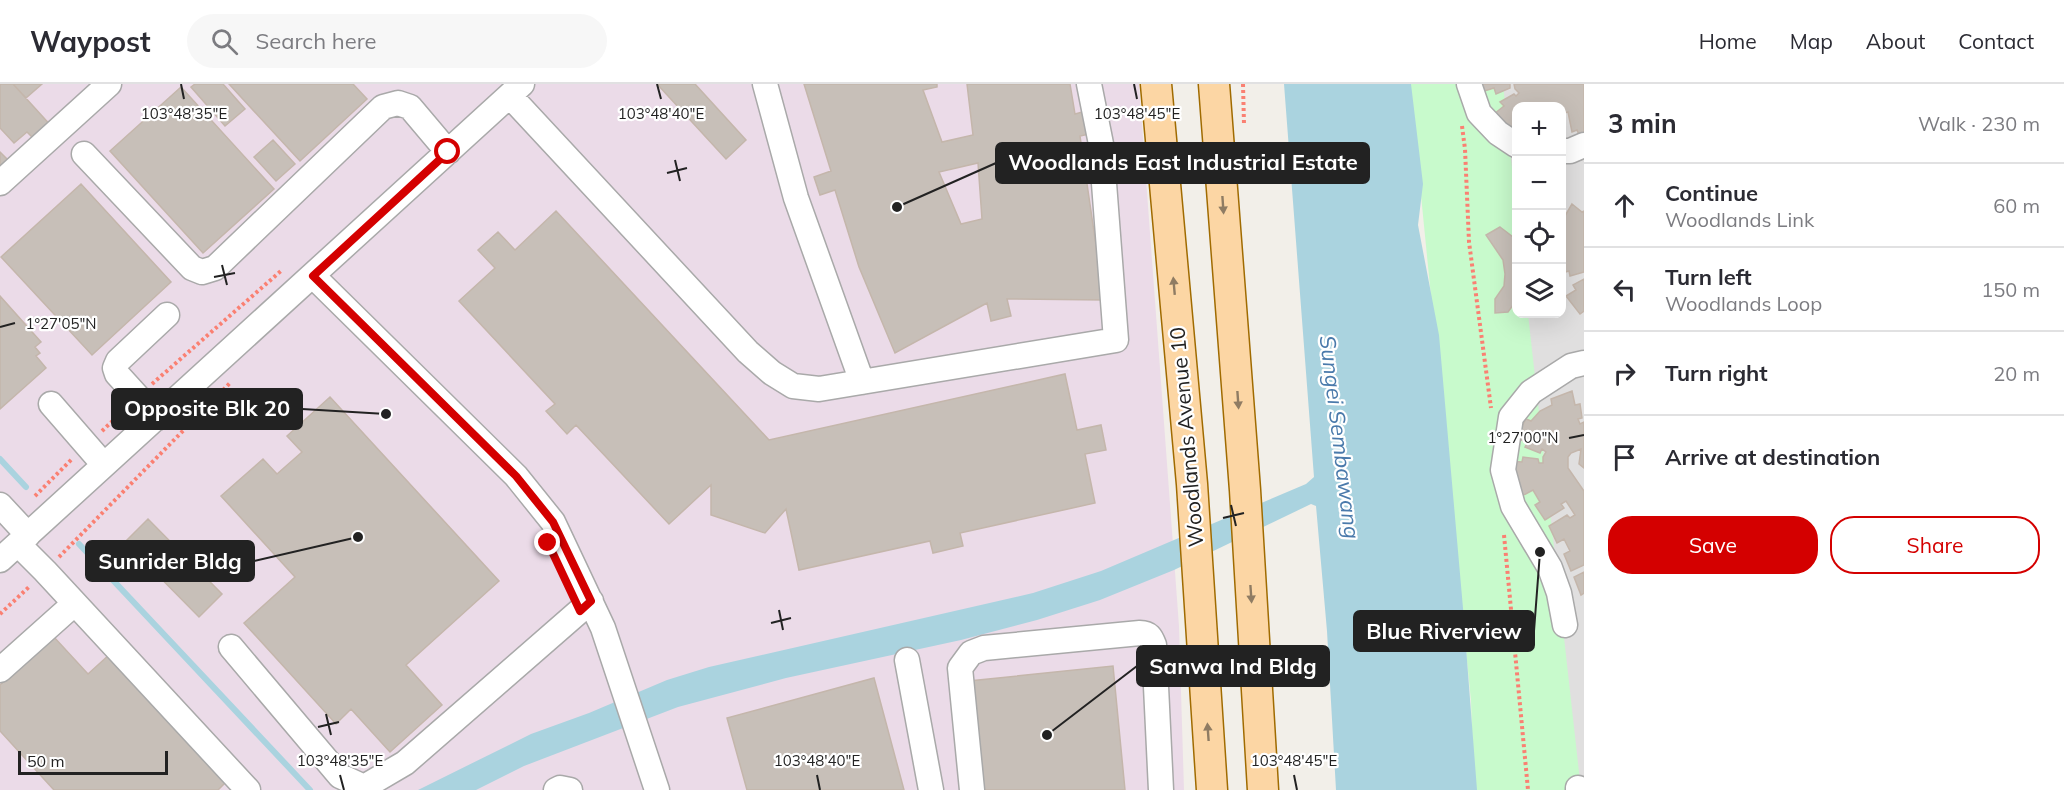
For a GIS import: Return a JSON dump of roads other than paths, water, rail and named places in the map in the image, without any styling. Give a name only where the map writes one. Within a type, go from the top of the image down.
[{"type":"main road","name":"Woodlands Avenue 10","points":[[1156,84],[1192,484],[1212,790]]},
{"type":"main road","points":[[1214,84],[1245,490],[1263,790]]},
{"type":"street","points":[[0,183],[109,84]]},
{"type":"street","points":[[765,84],[796,198],[862,382]]},
{"type":"street","points":[[0,560],[14,525],[104,465],[516,90],[748,352],[772,373],[793,386],[819,389],[1116,340],[1101,144],[1089,84]]},
{"type":"street","points":[[1469,84],[1479,113],[1498,133],[1512,142]]},
{"type":"street","points":[[84,154],[192,268],[202,272],[215,268],[383,107],[398,103],[410,107],[448,152]]},
{"type":"street","points":[[1566,151],[1584,145]]},
{"type":"street","points":[[313,276],[516,476],[553,522],[603,628],[657,790]]},
{"type":"street","points":[[157,417],[117,374],[115,368],[118,361],[167,315]]},
{"type":"street","points":[[1565,626],[1559,593],[1550,568],[1513,506],[1503,470],[1511,417],[1531,392],[1571,366],[1584,363]]},
{"type":"street","points":[[51,404],[104,465]]},
{"type":"street","points":[[14,525],[45,571],[74,604],[248,790]]},
{"type":"street","points":[[231,647],[340,776],[364,787],[405,763],[591,601]]},
{"type":"street","points":[[0,670],[74,604]]},
{"type":"street","points":[[972,790],[960,674],[964,660],[971,653],[984,648],[1146,633],[1152,637],[1154,645],[1161,790]]},
{"type":"street","points":[[907,660],[931,790]]},
{"type":"street","points":[[556,790],[560,788],[570,790]]},
{"type":"water","name":"Sungei Sembawang","points":[[1284,84],[1411,84],[1423,184],[1418,225],[1439,335],[1477,790],[1336,790],[1327,631],[1316,506],[1311,504],[1174,570],[1100,600],[961,640],[786,678],[678,707],[524,766],[476,790],[418,790],[531,734],[589,713],[667,680],[709,667],[1033,593],[1101,571],[1306,484],[1314,477]]},
{"type":"waterway","points":[[0,459],[26,487]]},
{"type":"waterway","points":[[79,544],[310,790]]},
{"type":"place","name":"Woodlands East Industrial Estate","points":[[897,207]]},
{"type":"place","name":"Opposite Blk 20","points":[[386,414]]},
{"type":"place","name":"Sunrider Bldg","points":[[358,537]]},
{"type":"place","name":"Blue Riverview","points":[[1540,552]]},
{"type":"place","name":"Sanwa Ind Bldg","points":[[1047,735]]}]
